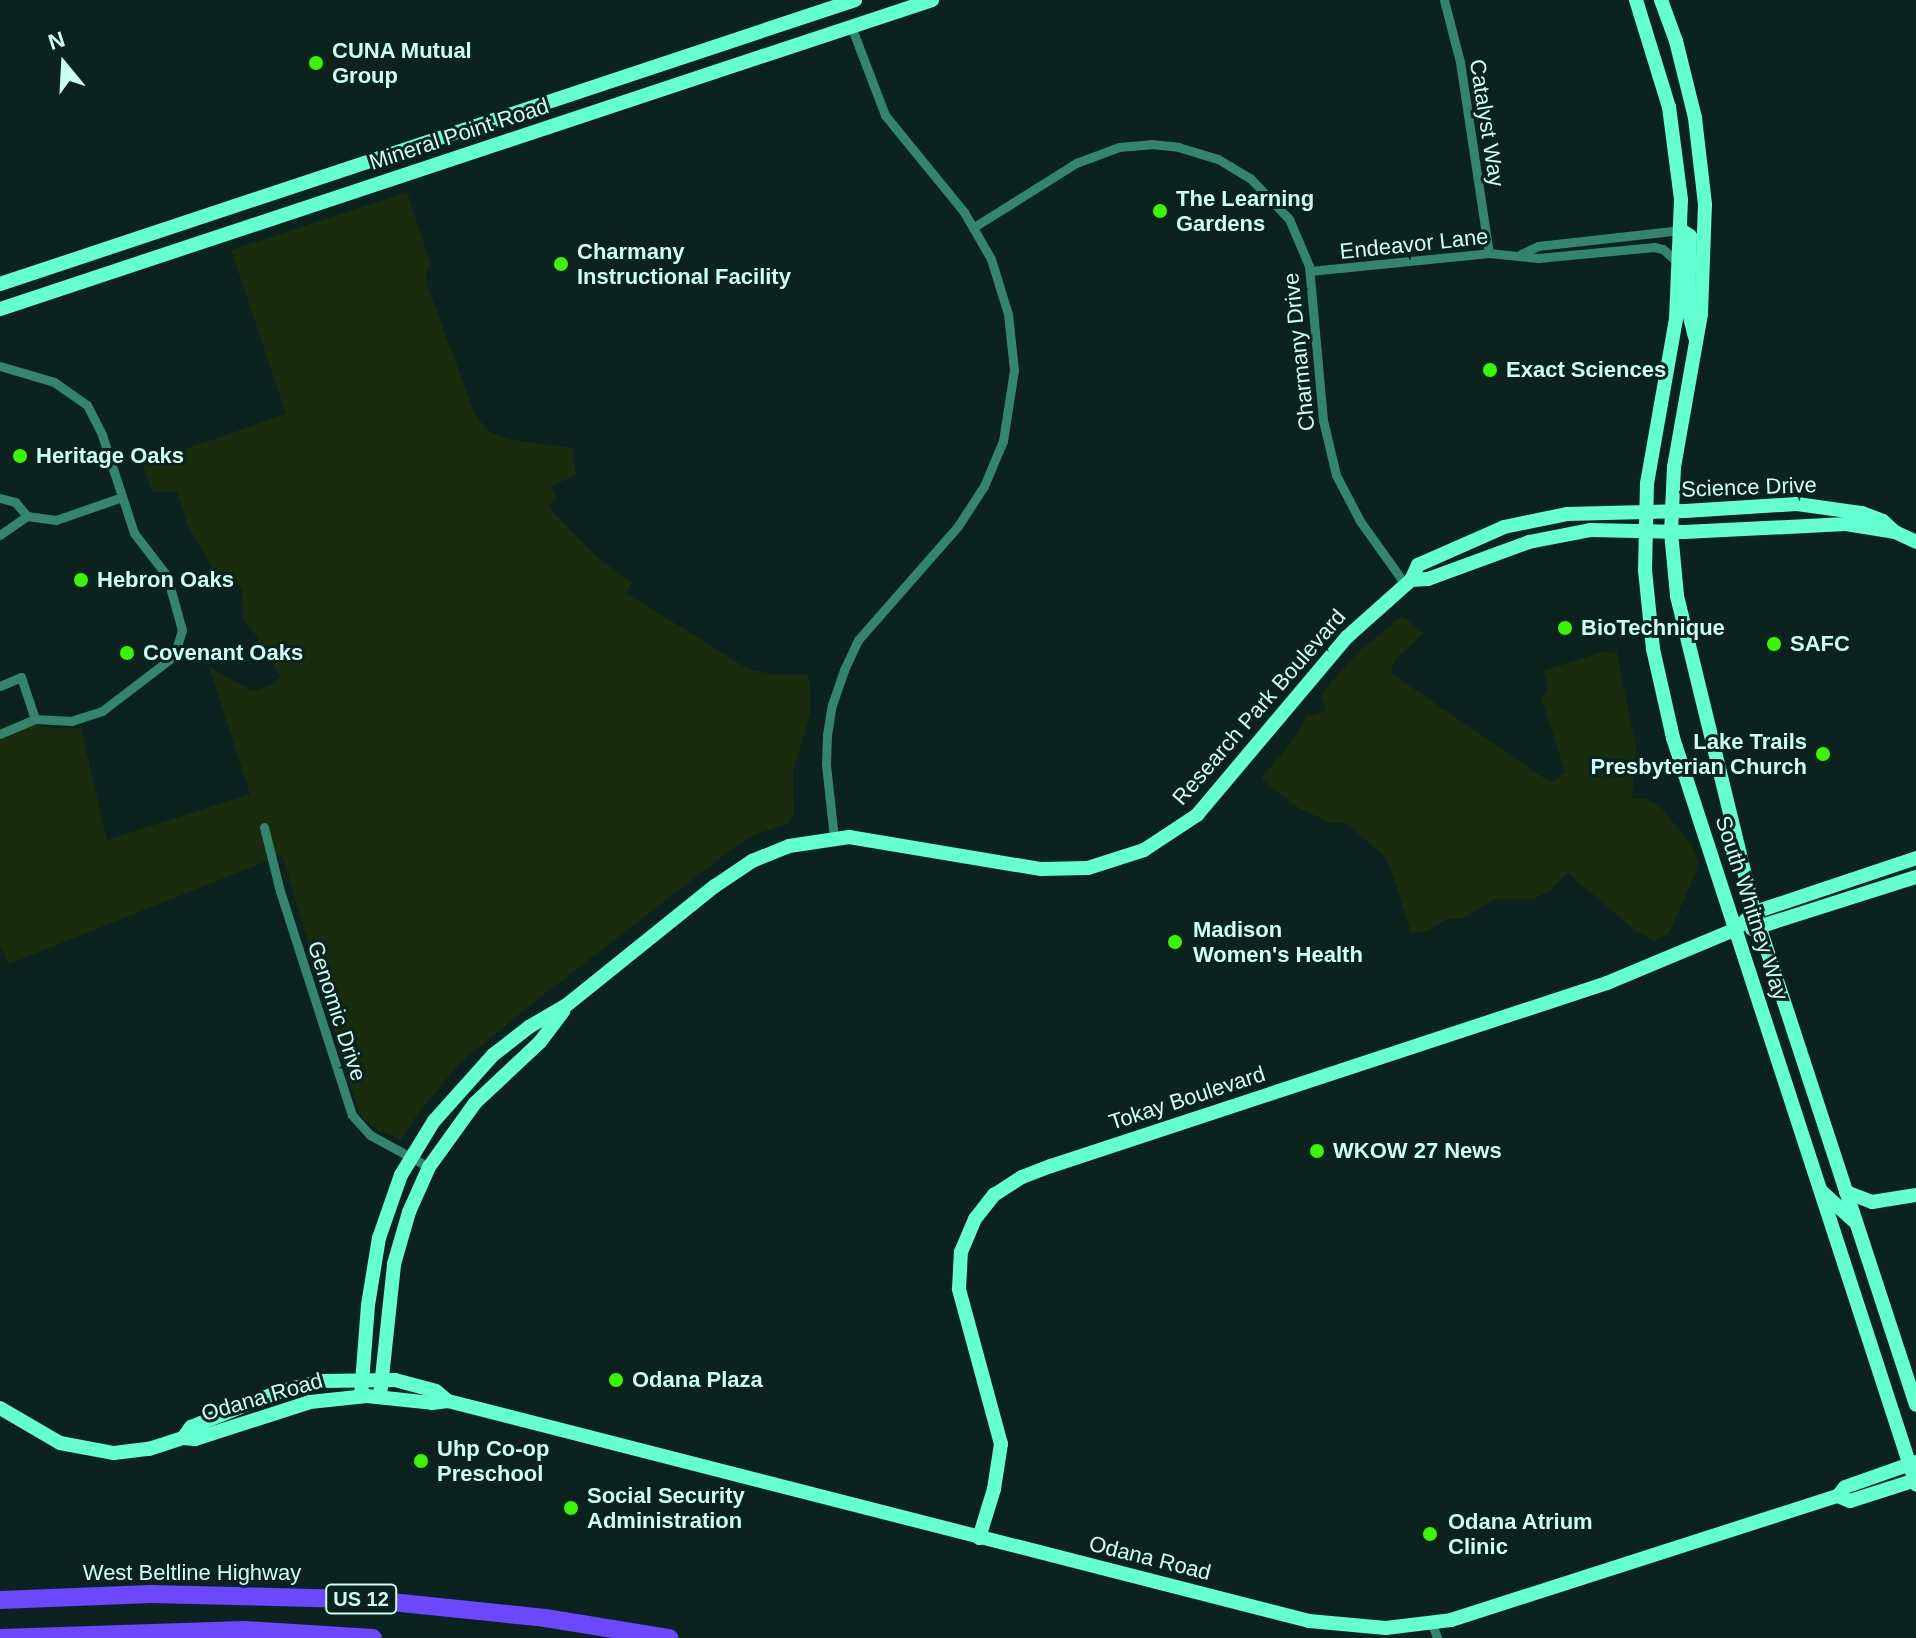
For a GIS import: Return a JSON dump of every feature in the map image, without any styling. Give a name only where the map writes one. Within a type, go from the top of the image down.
[{"type":"highway","name":"West Beltline Highway","points":[[0,1600],[151,1594],[362,1599],[517,1615],[669,1638]]},
{"type":"highway","name":"US 12","points":[[0,1638],[244,1630],[373,1638]]},
{"type":"street","name":"Mineral Point Road","points":[[0,309],[932,0]]},
{"type":"street","name":"Catalyst Way","points":[[1444,0],[1460,62],[1489,253]]},
{"type":"street","name":"South Whitney Way","points":[[1636,0],[1669,107],[1681,230],[1676,319],[1651,453],[1646,512],[1648,611],[1662,694],[1821,1191],[1913,1463],[1916,1481]]},
{"type":"street","name":"South Whitney Way","points":[[1661,0],[1688,83],[1700,151],[1706,243],[1697,345],[1674,467],[1671,512],[1682,622],[1755,912],[1916,1405]]},
{"type":"street","name":"Mineral Point Road","points":[[0,284],[847,1]]},
{"type":"street","points":[[834,838],[826,764],[827,735],[832,705],[844,670],[858,640],[973,505],[995,463],[1009,416],[1014,370],[1008,314],[997,274],[974,227],[885,115],[851,26],[847,1]]},
{"type":"street","name":"Charmany Drive","points":[[974,227],[1090,157],[1137,144],[1168,145],[1218,159],[1262,189],[1289,219],[1310,271],[1323,420],[1331,460],[1352,509],[1408,582]]},
{"type":"street","points":[[1681,230],[1690,236],[1688,309],[1697,345]]},
{"type":"street","name":"Endeavor Lane","points":[[1521,254],[1538,246],[1681,230]]},
{"type":"street","name":"Endeavor Lane","points":[[1310,271],[1489,253],[1538,258],[1654,247],[1669,253],[1680,266]]},
{"type":"street","points":[[0,366],[54,382],[87,405],[102,435],[134,533],[167,576],[182,630],[174,656],[102,711],[72,721],[35,719],[0,734]]},
{"type":"street","points":[[0,498],[15,502],[27,516],[56,520],[122,497]]},
{"type":"street","name":"Science Drive","points":[[1646,512],[1797,504],[1827,506],[1883,521],[1895,532]]},
{"type":"street","name":"Research Park Boulevard","points":[[361,1396],[379,1238],[410,1157],[434,1121],[476,1071],[529,1027],[568,1004],[735,872],[789,846],[834,838],[894,842],[1041,869],[1088,868],[1144,850],[1197,815],[1347,637],[1408,582],[1418,565],[1504,527],[1567,514],[1646,512]]},
{"type":"street","points":[[0,535],[27,516]]},
{"type":"street","name":"Science Drive","points":[[1646,531],[1846,524],[1895,532],[1916,542]]},
{"type":"street","name":"Research Park Boulevard","points":[[1408,582],[1428,579],[1529,542],[1563,534],[1590,530],[1646,531]]},
{"type":"street","points":[[0,686],[21,677],[35,719]]},
{"type":"street","name":"Genomic Drive","points":[[264,827],[280,891],[352,1115],[370,1135],[429,1167]]},
{"type":"street","points":[[1913,859],[1916,878]]},
{"type":"street","name":"Tokay Boulevard","points":[[979,1538],[994,1489],[1001,1444],[959,1289],[961,1252],[975,1219],[994,1195],[1036,1171],[1607,983],[1736,929],[1755,912],[1913,859]]},
{"type":"street","name":"Tokay Boulevard","points":[[1736,929],[1761,929],[1916,878]]},
{"type":"street","name":"Research Park Boulevard","points":[[380,1396],[397,1252],[409,1212],[429,1167],[475,1103],[540,1042],[568,1004]]},
{"type":"street","points":[[1821,1191],[1856,1223]]},
{"type":"street","points":[[1846,1192],[1872,1202],[1916,1195]]},
{"type":"street","points":[[1833,1227],[1864,1246]]},
{"type":"street","name":"Odana Road","points":[[183,1438],[191,1427],[278,1392],[322,1381],[383,1379],[436,1391],[448,1401]]},
{"type":"street","name":"Odana Road","points":[[0,1408],[60,1443],[91,1451],[135,1451],[183,1438],[195,1439],[310,1402],[361,1396],[432,1403],[448,1401],[1309,1621],[1435,1631],[1838,1496],[1845,1487],[1913,1463]]},
{"type":"street","name":"Odana Road","points":[[1838,1496],[1850,1501],[1916,1481]]},
{"type":"green space","points":[[407,192],[431,266],[426,272],[426,282],[475,414],[488,431],[507,439],[572,448],[576,475],[551,486],[557,499],[549,504],[554,513],[597,557],[632,583],[626,593],[748,669],[776,675],[808,675],[810,713],[793,773],[794,815],[787,824],[754,835],[727,853],[538,999],[460,1063],[419,1112],[401,1140],[363,1119],[355,1100],[282,855],[9,964],[0,946],[0,728],[16,721],[52,728],[81,728],[107,840],[250,794],[209,667],[253,691],[274,684],[280,677],[258,638],[243,619],[242,591],[233,576],[213,569],[187,524],[177,492],[152,492],[142,464],[286,414],[231,250]]},
{"type":"green space","points":[[1402,616],[1424,633],[1395,659],[1391,673],[1551,783],[1565,772],[1541,697],[1548,689],[1543,671],[1602,652],[1617,653],[1636,746],[1632,798],[1646,799],[1660,806],[1693,847],[1697,860],[1698,868],[1669,933],[1654,941],[1634,930],[1568,873],[1548,892],[1533,899],[1496,899],[1461,919],[1447,919],[1426,932],[1411,932],[1389,864],[1381,853],[1345,823],[1332,823],[1300,809],[1261,779],[1293,740],[1307,716],[1326,711],[1321,696],[1338,674],[1358,652]]},
{"type":"place","name":"CUNA Mutual Group","points":[[316,63]]},
{"type":"place","name":"The Learning Gardens","points":[[1160,211]]},
{"type":"place","name":"Charmany Instructional Facility","points":[[561,264]]},
{"type":"place","name":"Exact Sciences","points":[[1490,370]]},
{"type":"place","name":"Heritage Oaks","points":[[20,456]]},
{"type":"place","name":"Hebron Oaks","points":[[81,580]]},
{"type":"place","name":"BioTechnique","points":[[1565,628]]},
{"type":"place","name":"SAFC","points":[[1774,644]]},
{"type":"place","name":"Covenant Oaks","points":[[127,653]]},
{"type":"place","name":"Lake Trails Presbyterian Church","points":[[1823,754]]},
{"type":"place","name":"Madison Women's Health","points":[[1175,942]]},
{"type":"place","name":"WKOW 27 News","points":[[1317,1151]]},
{"type":"place","name":"Odana Plaza","points":[[616,1380]]},
{"type":"place","name":"Uhp Co-op Preschool","points":[[421,1461]]},
{"type":"place","name":"Social Security Administration","points":[[571,1508]]},
{"type":"place","name":"Odana Atrium Clinic","points":[[1430,1534]]}]
